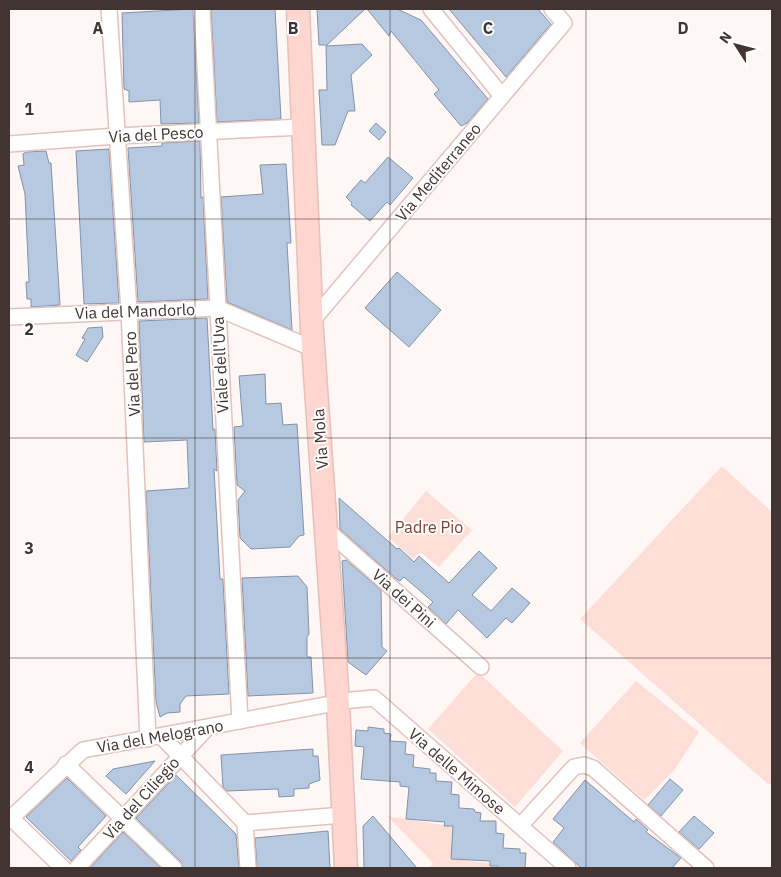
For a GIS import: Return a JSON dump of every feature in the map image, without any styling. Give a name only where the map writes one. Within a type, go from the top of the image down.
[{"type":"main road","name":"Via Mola","points":[[298,9],[312,321],[338,703],[346,868]]},
{"type":"street","name":"Via del Pero","points":[[109,9],[155,738]]},
{"type":"street","name":"Viale dell'Uva","points":[[202,9],[240,721]]},
{"type":"street","points":[[431,9],[502,96]]},
{"type":"street","name":"Via Mediterraneo","points":[[312,321],[564,23],[552,9]]},
{"type":"street","name":"Via del Pesco","points":[[9,144],[116,136],[303,127]]},
{"type":"street","name":"Via del Mandorlo","points":[[9,317],[217,308],[314,349]]},
{"type":"street","name":"Via dei Pini","points":[[327,530],[481,667]]},
{"type":"street","name":"Via delle Mimose","points":[[338,703],[374,698],[568,868]]},
{"type":"street","name":"Via del Melograno","points":[[10,819],[66,764],[83,750],[338,703]]},
{"type":"street","name":"Via del Ciliegio","points":[[77,868],[206,728]]},
{"type":"street","points":[[155,738],[180,756],[245,824],[248,868]]},
{"type":"street","points":[[66,764],[174,868]]},
{"type":"street","points":[[520,826],[574,768],[584,765],[593,768],[706,868]]},
{"type":"street","points":[[245,824],[344,815]]},
{"type":"street","points":[[10,819],[63,868]]},
{"type":"green space","points":[[722,466],[772,512],[772,781],[769,785],[580,619]]},
{"type":"green space","name":"Padre Pio","points":[[426,491],[472,530],[439,567],[420,552],[413,559],[388,537]]},
{"type":"green space","points":[[478,672],[563,751],[515,807],[428,729]]},
{"type":"green space","points":[[636,681],[699,732],[673,772],[644,800],[580,743]]},
{"type":"green space","points":[[387,816],[455,827],[455,859],[502,865],[501,868],[429,868],[433,863]]},
{"type":"building","points":[[193,9],[199,123],[161,124],[160,100],[129,102],[129,91],[124,89],[122,13]]},
{"type":"building","points":[[211,9],[275,9],[281,119],[217,122]]},
{"type":"building","points":[[317,9],[365,9],[327,45],[319,45]]},
{"type":"building","points":[[367,9],[397,9],[421,20],[488,99],[467,123],[461,126],[434,94],[439,90],[391,31],[389,36]]},
{"type":"building","points":[[449,9],[538,9],[551,24],[506,77]]},
{"type":"building","points":[[362,44],[372,55],[351,75],[355,111],[348,111],[335,145],[322,145],[319,90],[327,90],[326,46]]},
{"type":"building","points":[[376,123],[386,132],[379,140],[369,131]]},
{"type":"building","points":[[200,141],[201,198],[203,197],[208,299],[138,302],[128,148],[162,146],[162,143]]},
{"type":"building","points":[[109,149],[119,303],[84,304],[76,151]]},
{"type":"building","points":[[46,151],[49,163],[51,163],[60,305],[31,307],[31,299],[27,299],[26,282],[29,282],[25,194],[18,166],[24,165],[23,154],[26,152]]},
{"type":"building","points":[[388,157],[413,178],[390,205],[387,202],[370,221],[351,205],[352,203],[346,197],[361,180],[365,183]]},
{"type":"building","points":[[286,164],[291,243],[287,243],[292,330],[227,302],[221,197],[263,194],[260,165]]},
{"type":"building","points":[[397,272],[441,310],[409,347],[365,308]]},
{"type":"building","points":[[207,318],[213,430],[215,429],[217,471],[214,469],[220,579],[223,579],[229,694],[186,696],[180,704],[180,712],[167,713],[160,717],[156,702],[146,491],[189,488],[187,440],[144,442],[139,321]]},
{"type":"building","points":[[102,327],[103,337],[87,362],[76,355],[85,339],[82,338],[88,328]]},
{"type":"building","points":[[265,374],[266,404],[281,403],[283,425],[297,424],[304,535],[299,536],[290,547],[251,549],[240,538],[238,500],[245,491],[237,485],[234,427],[243,426],[239,376]]},
{"type":"building","points":[[339,498],[397,549],[399,548],[414,562],[419,556],[449,583],[479,551],[497,568],[472,595],[491,611],[512,588],[530,603],[512,623],[506,618],[487,638],[458,610],[446,624],[428,607],[433,602],[404,577],[400,581],[395,578],[340,529]]},
{"type":"building","points":[[346,560],[381,590],[382,647],[387,651],[366,675],[348,662],[342,561]]},
{"type":"building","points":[[298,576],[307,587],[309,634],[307,637],[307,657],[311,657],[313,693],[248,696],[242,578]]},
{"type":"building","points":[[368,727],[384,729],[384,733],[391,734],[390,741],[406,742],[405,754],[414,755],[413,767],[430,769],[430,773],[436,773],[436,781],[452,782],[451,794],[459,795],[459,808],[474,809],[475,812],[481,813],[480,821],[496,821],[496,833],[504,834],[503,848],[520,849],[520,853],[526,853],[525,868],[498,868],[498,866],[490,866],[490,861],[451,859],[453,826],[444,826],[445,822],[406,819],[409,787],[400,786],[400,782],[361,779],[364,747],[355,746],[356,730],[368,731]]},
{"type":"building","points":[[313,749],[313,756],[318,756],[320,780],[309,784],[309,788],[294,789],[294,796],[279,797],[278,789],[227,791],[223,787],[221,755]]},
{"type":"building","points":[[155,761],[126,794],[106,776],[113,769]]},
{"type":"building","points":[[176,775],[236,834],[239,868],[183,868],[180,861],[136,818]]},
{"type":"building","points":[[67,778],[106,816],[78,847],[81,850],[71,861],[26,817]]},
{"type":"building","points":[[670,779],[683,790],[661,816],[648,805]]},
{"type":"building","points":[[585,780],[634,822],[636,819],[648,830],[646,832],[681,858],[672,868],[581,868],[553,842],[564,828],[553,819]]},
{"type":"building","points":[[373,816],[417,868],[364,868],[363,826]]},
{"type":"building","points":[[694,816],[714,833],[699,849],[679,832]]},
{"type":"building","points":[[328,831],[330,868],[257,868],[255,838]]},
{"type":"building","points":[[123,832],[161,868],[90,868]]}]
